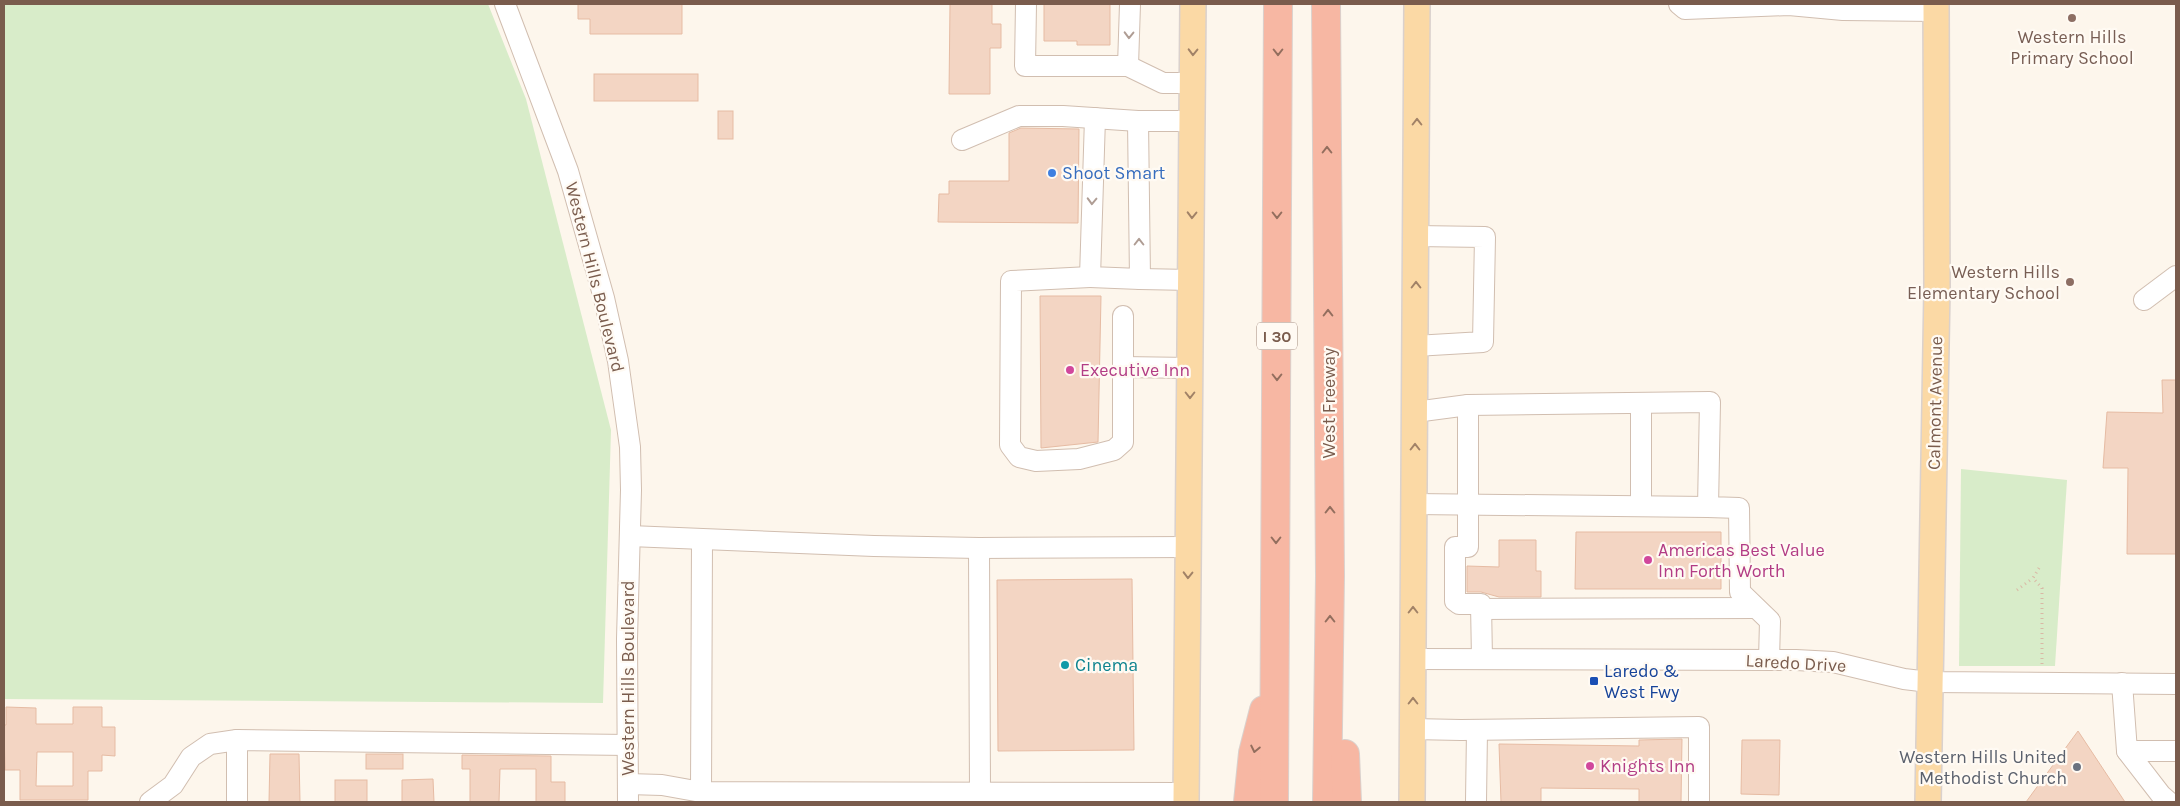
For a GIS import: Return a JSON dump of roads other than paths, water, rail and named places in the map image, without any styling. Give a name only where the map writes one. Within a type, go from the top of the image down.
[{"type":"highway","name":"I 30","points":[[1274,802],[1278,4]]},
{"type":"highway","name":"West Freeway","points":[[1326,4],[1330,661],[1327,802]]},
{"type":"highway","points":[[1330,661],[1344,730],[1347,802]]},
{"type":"highway","points":[[1248,802],[1253,753],[1275,668]]},
{"type":"main road","points":[[1186,798],[1194,4]]},
{"type":"main road","points":[[1412,802],[1417,4]]},
{"type":"main road","name":"Calmont Avenue","points":[[1928,802],[1937,288],[1936,7]]},
{"type":"street","name":"Western Hills Boulevard","points":[[504,4],[568,171],[604,298],[618,361],[630,447],[627,639],[628,793]]},
{"type":"street","points":[[1026,4],[1025,66],[1128,66],[1163,83],[1193,83]]},
{"type":"street","points":[[1128,66],[1130,4]]},
{"type":"street","points":[[1679,4],[1685,9],[1789,4],[1843,10],[1936,7]]},
{"type":"street","points":[[962,140],[1019,116],[1138,121],[1192,121]]},
{"type":"street","points":[[1090,278],[1095,118]]},
{"type":"street","points":[[1138,121],[1140,279]]},
{"type":"street","points":[[1416,236],[1485,237],[1483,342],[1416,346]]},
{"type":"street","points":[[2144,300],[2176,276]]},
{"type":"street","points":[[1123,316],[1122,442],[1114,450],[1079,459],[1036,461],[1018,457],[1010,445],[1011,280],[1090,278],[1191,280]]},
{"type":"street","points":[[1123,367],[1190,368]]},
{"type":"street","points":[[1415,412],[1468,405],[1710,402],[1708,507]]},
{"type":"street","points":[[1641,403],[1641,506]]},
{"type":"street","points":[[1468,405],[1468,547],[1455,547],[1455,601],[1459,604],[1481,604],[1482,659]]},
{"type":"street","points":[[1414,504],[1468,503],[1739,508],[1740,592],[1770,621],[1769,660]]},
{"type":"street","points":[[630,536],[788,544],[979,548],[1188,547]]},
{"type":"street","points":[[701,792],[702,540]]},
{"type":"street","points":[[979,548],[980,792]]},
{"type":"street","points":[[1481,610],[1756,608]]},
{"type":"street","name":"Laredo Drive","points":[[1413,659],[1769,660],[1832,662],[1904,679],[1929,682],[2176,684]]},
{"type":"street","points":[[2122,683],[2127,751],[2169,802]]},
{"type":"street","points":[[1412,728],[1477,730],[1699,727],[1699,802]]},
{"type":"street","points":[[1476,802],[1477,730]]},
{"type":"street","points":[[237,740],[237,802]]},
{"type":"street","points":[[150,802],[173,784],[191,757],[210,744],[237,740],[628,745]]},
{"type":"street","points":[[2127,751],[2176,751]]},
{"type":"street","points":[[628,793],[662,785],[701,792],[980,792],[1186,798]]},
{"type":"place","name":"Western Hills Primary School","points":[[2072,18]]},
{"type":"place","name":"Shoot Smart","points":[[1052,173]]},
{"type":"place","name":"Western Hills Elementary School","points":[[2070,282]]},
{"type":"place","name":"Executive Inn","points":[[1070,370]]},
{"type":"place","name":"Americas Best Value Inn Forth Worth","points":[[1648,560]]},
{"type":"place","name":"Cinema","points":[[1065,665]]},
{"type":"place","name":"Laredo & West Fwy","points":[[1594,681]]},
{"type":"place","name":"Knights Inn","points":[[1590,766]]},
{"type":"place","name":"Western Hills United Methodist Church","points":[[2077,767]]}]
